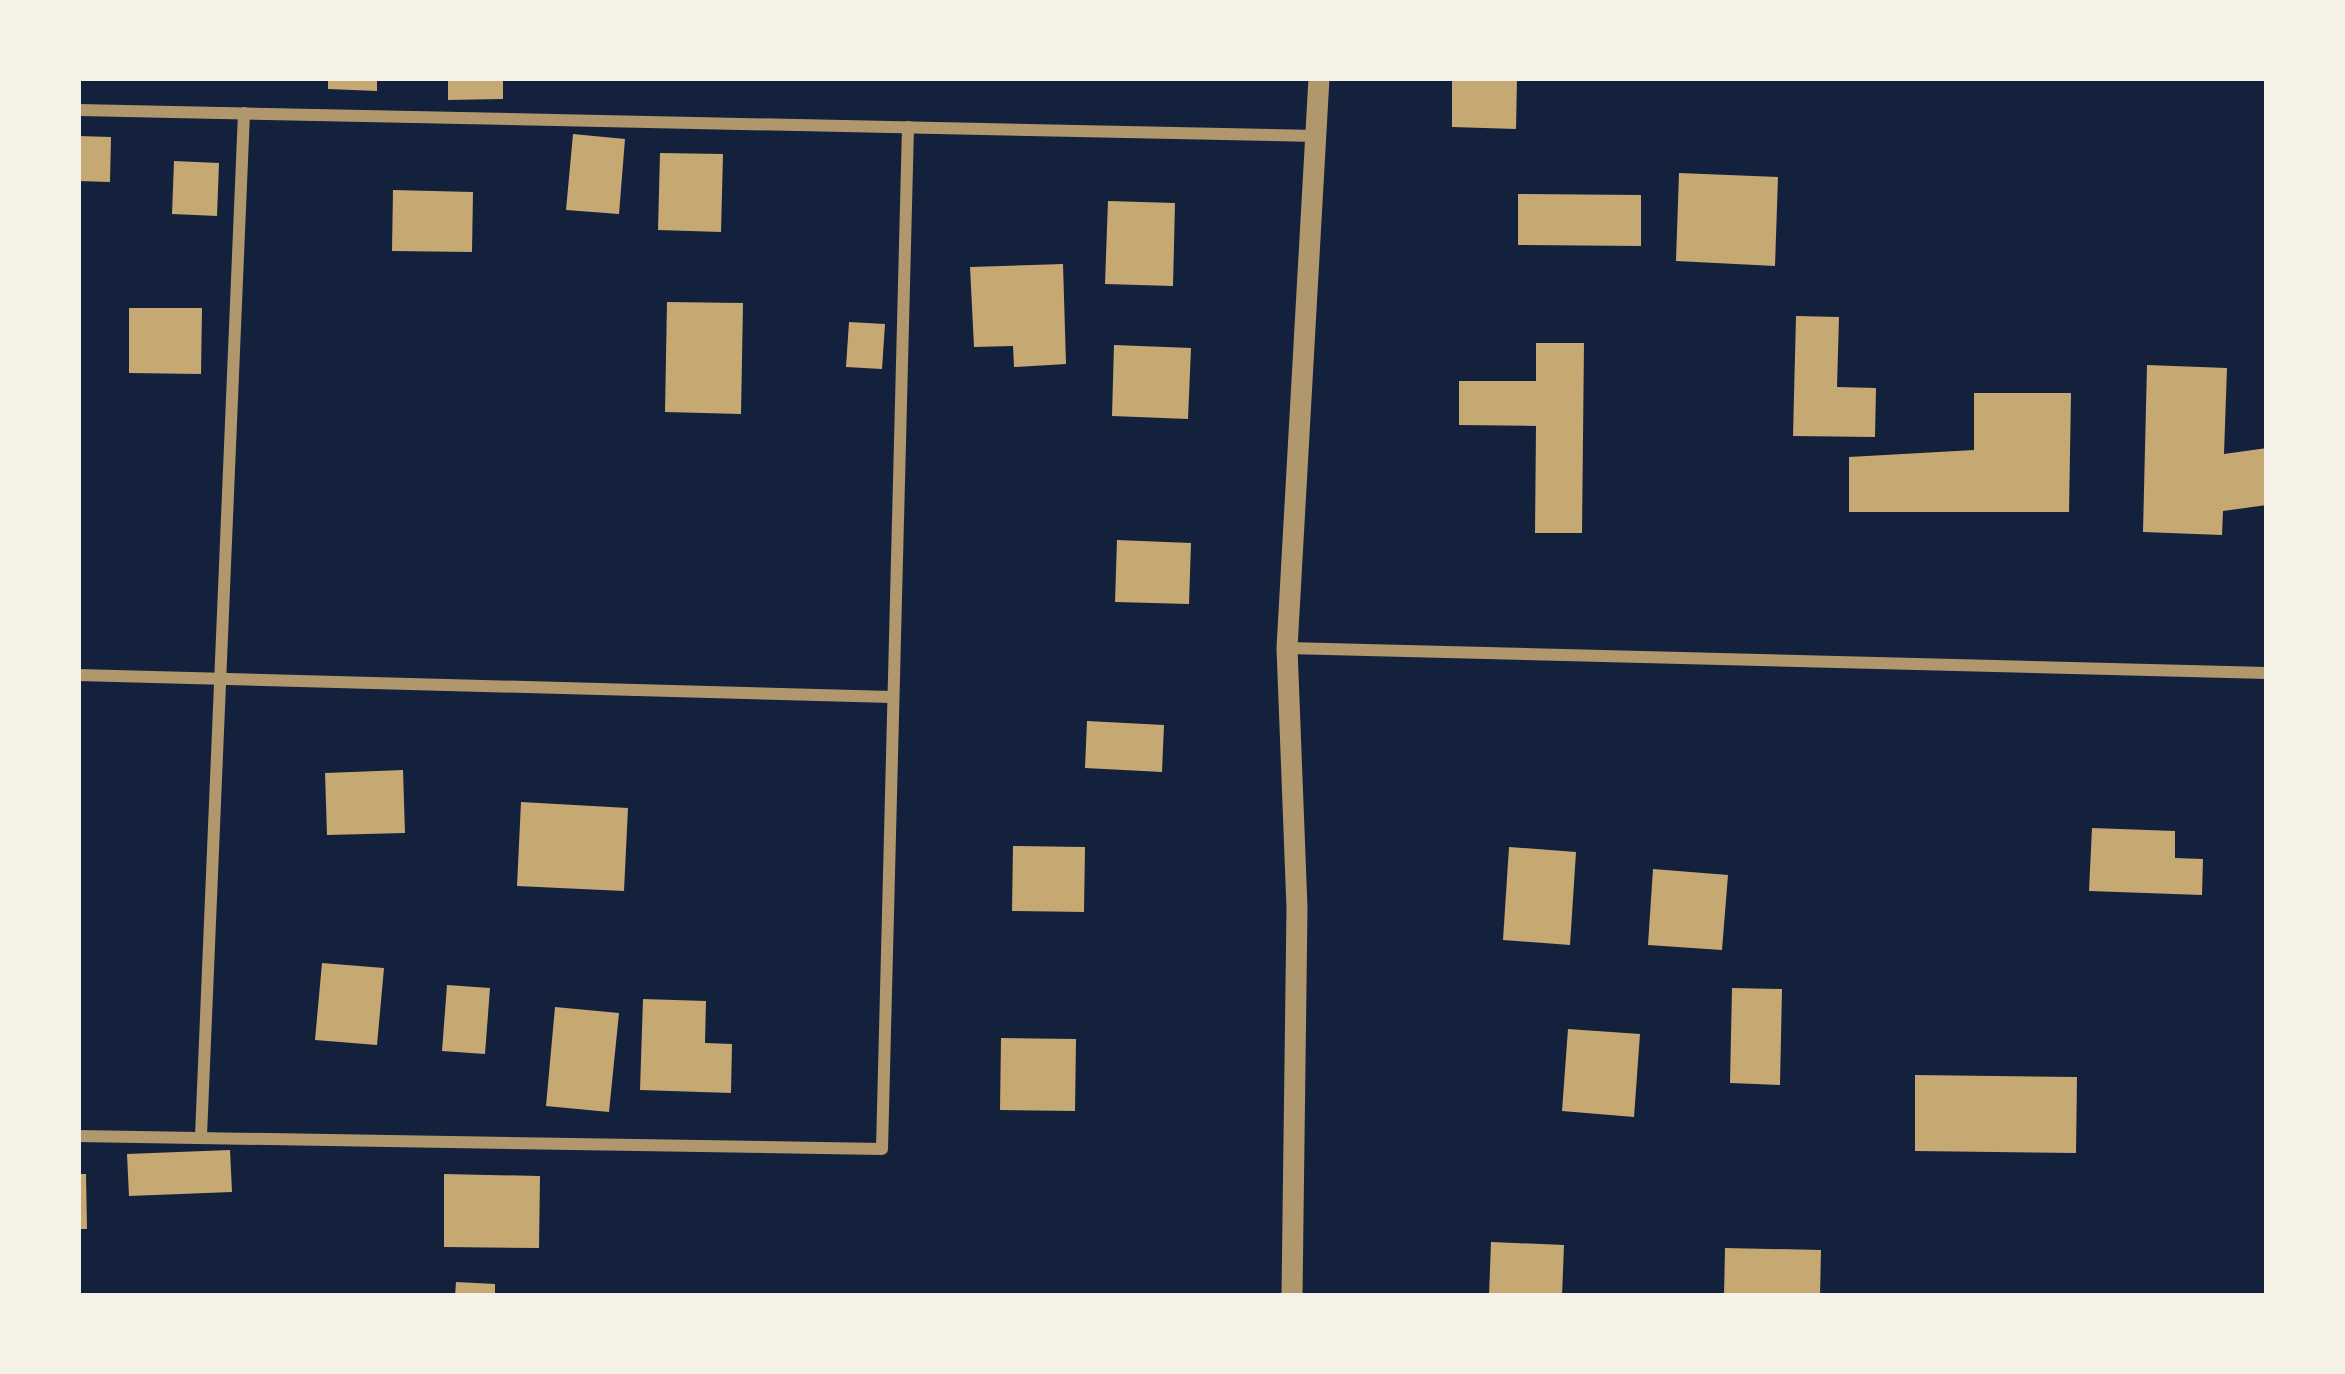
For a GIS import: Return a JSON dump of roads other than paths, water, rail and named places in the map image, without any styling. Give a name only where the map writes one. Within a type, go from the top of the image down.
[{"type":"street","points":[[1292,1296],[1297,908],[1287,648],[1319,78]]},
{"type":"street","points":[[78,110],[1317,136]]},
{"type":"street","points":[[200,1136],[244,113]]},
{"type":"street","points":[[78,1136],[882,1149],[908,128]]},
{"type":"street","points":[[1287,648],[2267,673]]},
{"type":"street","points":[[78,675],[892,697]]}]
